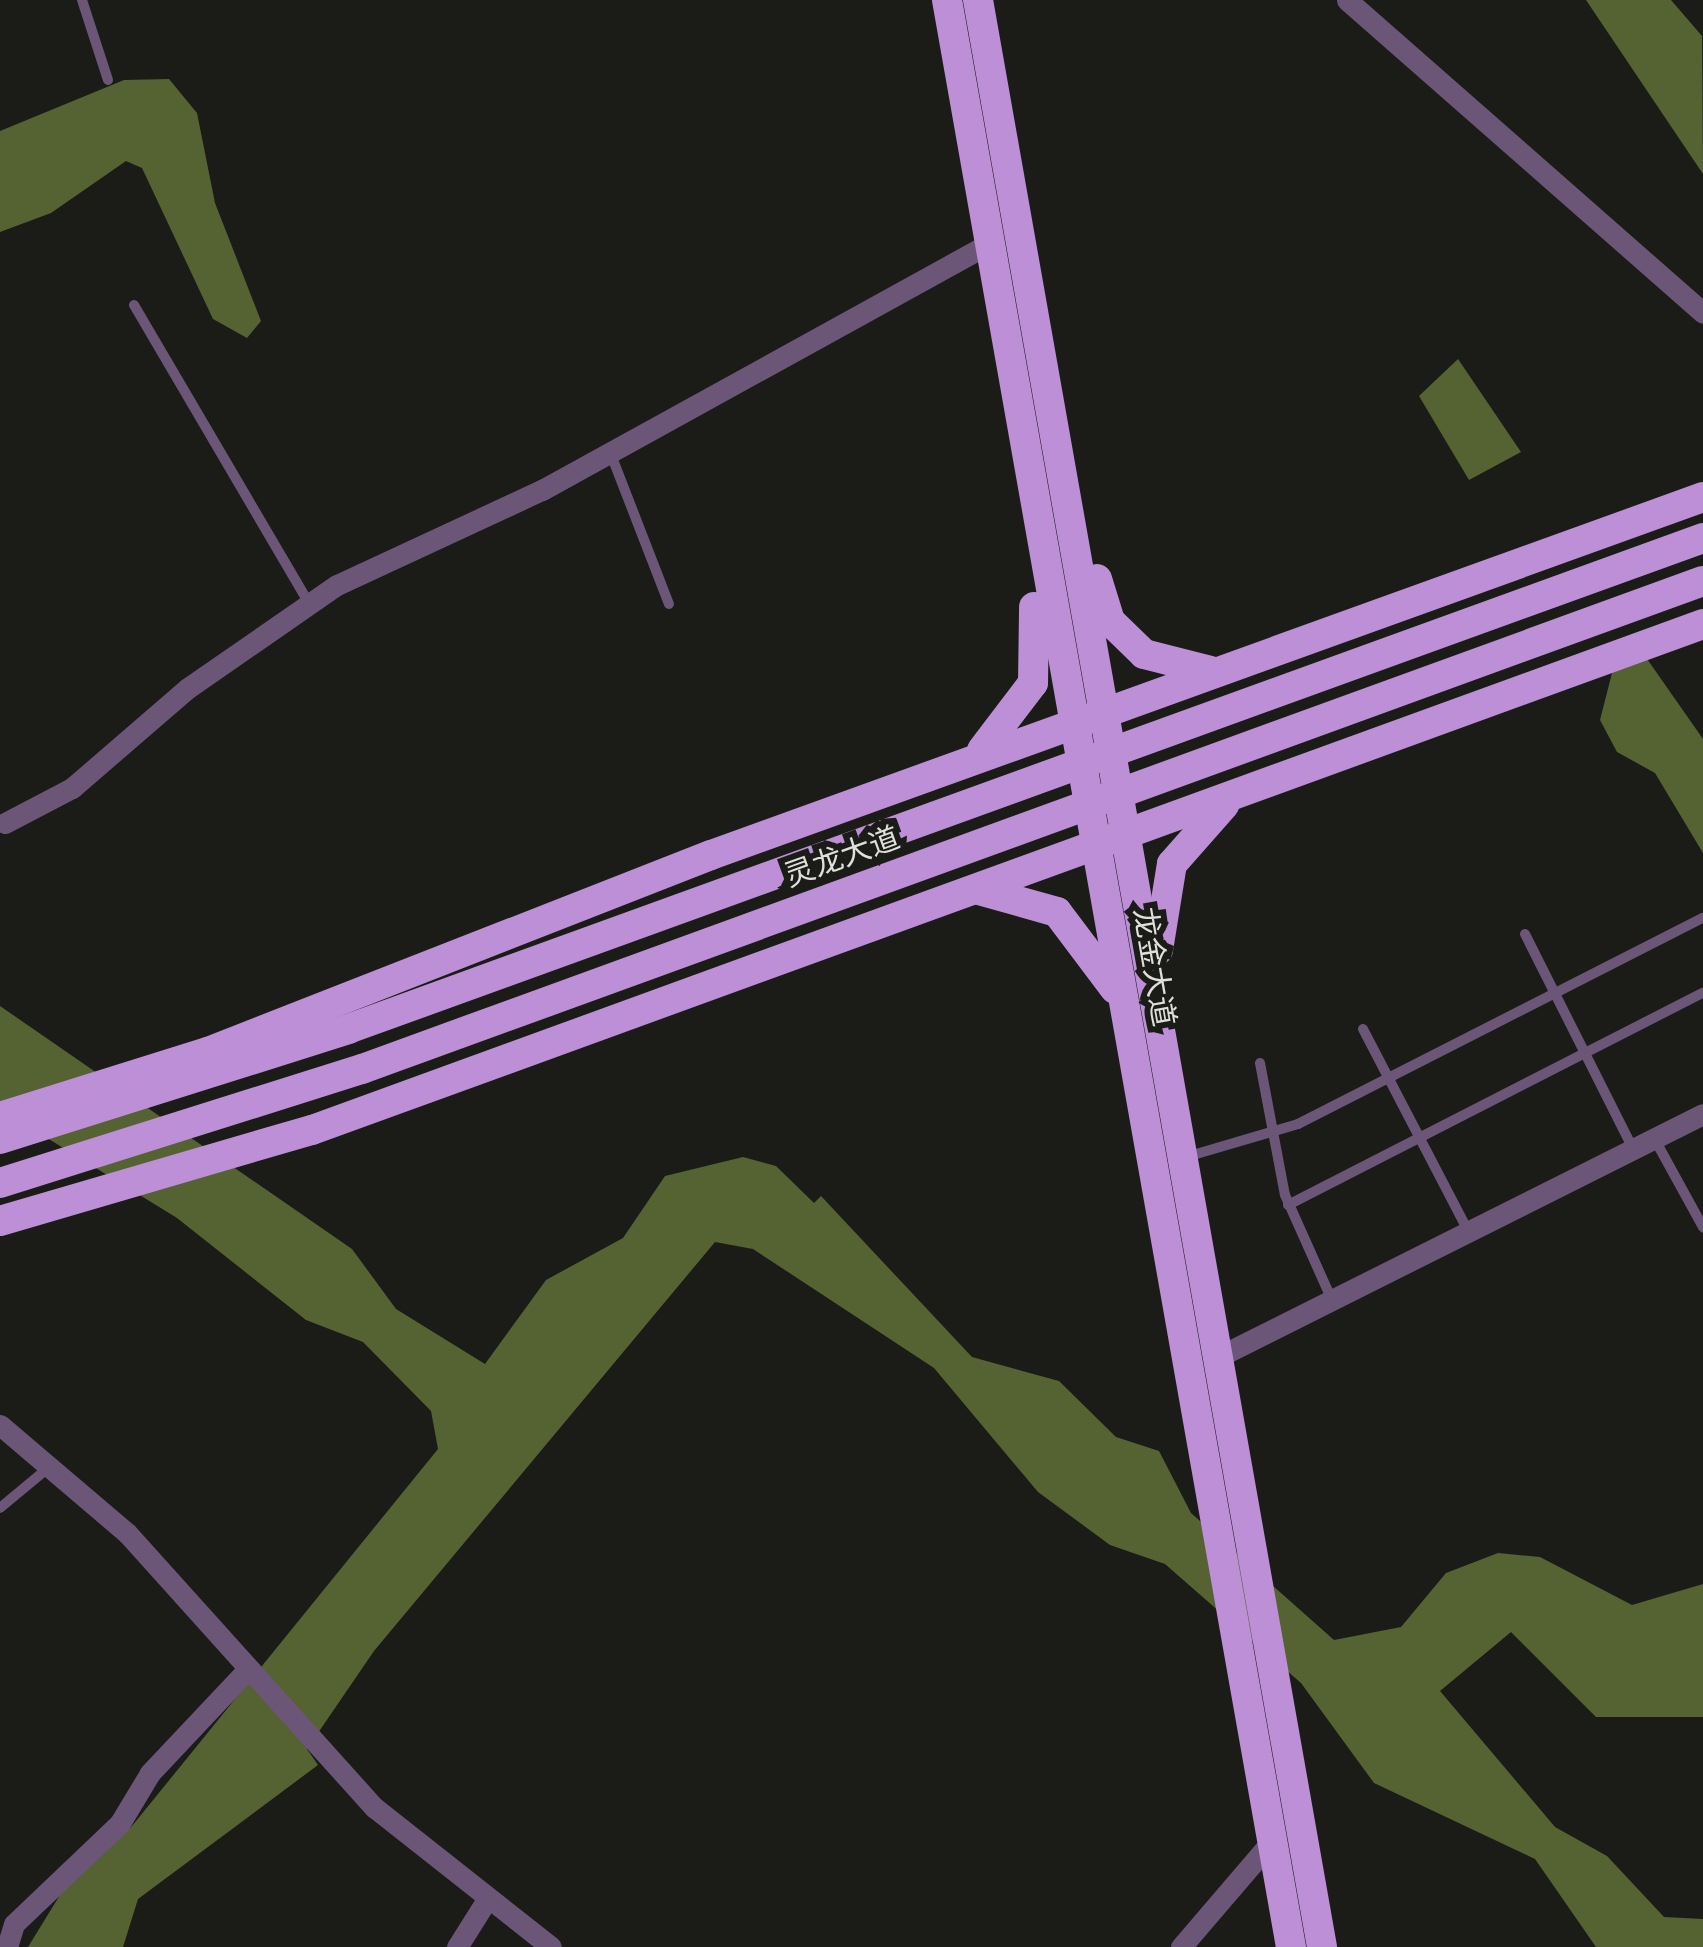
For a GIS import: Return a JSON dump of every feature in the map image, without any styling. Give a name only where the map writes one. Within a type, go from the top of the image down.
[{"type":"main road","name":"龙金大道","points":[[947,0],[1015,386],[1111,839],[1215,1520],[1291,1947]]},
{"type":"main road","name":"龙金大道","points":[[978,0],[1043,369],[1089,719]]},
{"type":"main road","points":[[1043,369],[1069,429],[1111,620],[1159,662],[1234,666]]},
{"type":"main road","points":[[966,764],[1017,716],[1037,664],[1015,386]]},
{"type":"main road","points":[[0,1117],[158,1068],[966,764],[1703,497]]},
{"type":"main road","name":"灵龙大道","points":[[0,1139],[347,1029],[1703,538]]},
{"type":"main road","name":"灵龙大道","points":[[13,1180],[362,1070],[1703,580]]},
{"type":"main road","points":[[0,1221],[293,1137],[1703,624]]},
{"type":"main road","points":[[1140,1007],[1172,864],[1202,822],[1256,786]]},
{"type":"main road","points":[[967,892],[1012,892],[1057,912],[1140,1007]]},
{"type":"main road","name":"龙金大道","points":[[1140,1007],[1182,1157],[1322,1947]]},
{"type":"street","points":[[1347,0],[1703,314]]},
{"type":"street","points":[[5,823],[72,788],[310,605],[610,452],[990,243]]},
{"type":"street","points":[[1218,1357],[1703,1114]]},
{"type":"street","points":[[0,1425],[127,1533],[326,1757],[550,1947]]},
{"type":"street","points":[[5,1937],[246,1672]]},
{"type":"street","points":[[1180,1947],[1272,1841]]},
{"type":"street","points":[[457,1947],[488,1898]]},
{"type":"lane","points":[[82,0],[108,80]]},
{"type":"lane","points":[[134,305],[310,605]]},
{"type":"lane","points":[[610,452],[669,604]]},
{"type":"lane","points":[[1182,1157],[1277,1133],[1703,918]]},
{"type":"lane","points":[[1525,934],[1585,1053],[1703,1227]]},
{"type":"lane","points":[[1288,1205],[1703,993]]},
{"type":"lane","points":[[1363,1029],[1468,1232]]},
{"type":"lane","points":[[1260,1063],[1288,1205],[1332,1300]]},
{"type":"lane","points":[[0,1508],[50,1466]]},
{"type":"shaded area","points":[[1586,0],[1671,0],[1702,36],[1703,174]]},
{"type":"shaded area","points":[[169,79],[197,113],[215,203],[261,321],[247,338],[213,319],[142,168],[126,161],[51,213],[0,232],[0,131],[124,80]]},
{"type":"shaded area","points":[[1458,359],[1521,452],[1469,480],[1419,396]]},
{"type":"shaded area","points":[[1645,656],[1703,739],[1703,853],[1655,773],[1617,752],[1600,720],[1613,669]]},
{"type":"shaded area","points":[[0,1006],[352,1249],[396,1309],[485,1364],[546,1280],[623,1238],[665,1176],[743,1157],[776,1166],[814,1203],[821,1196],[972,1357],[1059,1381],[1116,1437],[1159,1451],[1191,1513],[1334,1640],[1401,1627],[1446,1573],[1498,1553],[1540,1557],[1632,1605],[1703,1584],[1703,1717],[1596,1717],[1511,1632],[1440,1691],[1555,1827],[1607,1856],[1664,1917],[1703,1919],[1703,1947],[1596,1947],[1535,1859],[1374,1783],[1301,1683],[1165,1564],[1110,1545],[1038,1492],[934,1368],[753,1249],[715,1242],[374,1651],[307,1749],[318,1765],[138,1899],[123,1947],[28,1947],[60,1895],[132,1826],[438,1449],[431,1411],[363,1342],[306,1320],[177,1218],[0,1109]]}]
